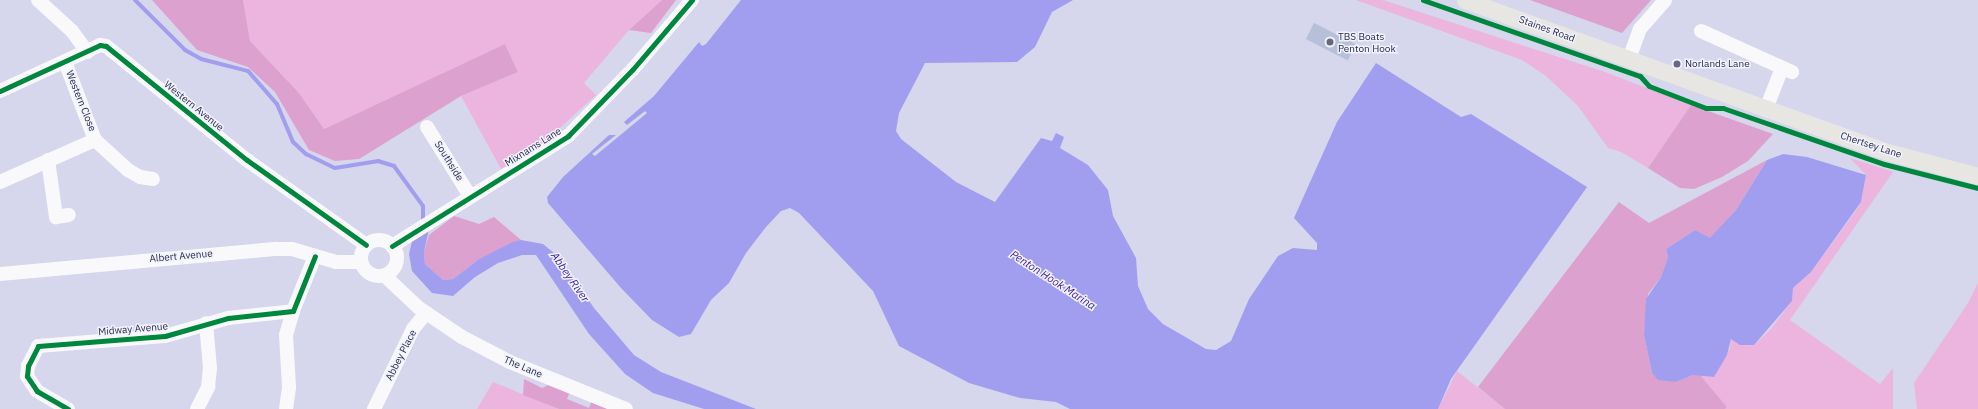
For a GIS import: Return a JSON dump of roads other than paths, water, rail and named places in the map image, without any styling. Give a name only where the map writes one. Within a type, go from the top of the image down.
[{"type":"main road","name":"Staines Road","points":[[1465,0],[1629,59]]},
{"type":"main road","name":"Chertsey Lane","points":[[1629,59],[1888,152],[1978,176]]},
{"type":"street","points":[[38,0],[72,31],[87,52]]},
{"type":"street","name":"Mixnams Lane","points":[[392,246],[436,216],[568,136],[634,69],[692,0]]},
{"type":"street","points":[[1629,59],[1640,29],[1665,0]]},
{"type":"street","points":[[1701,31],[1787,70],[1766,109]]},
{"type":"street","name":"Western Avenue","points":[[0,91],[87,52],[106,46],[247,160],[366,245]]},
{"type":"street","name":"Western Close","points":[[65,62],[95,140],[128,170],[140,177],[153,179]]},
{"type":"street","name":"Southside","points":[[427,127],[470,196]]},
{"type":"street","name":"Western Close","points":[[0,182],[95,140]]},
{"type":"street","points":[[48,160],[56,217],[69,215]]},
{"type":"street","points":[[385,276],[396,266],[397,259],[392,246],[379,240],[366,245],[361,262],[371,275],[385,276],[426,313]]},
{"type":"street","name":"Albert Avenue","points":[[0,274],[277,248],[292,249],[346,264],[361,262]]},
{"type":"street","points":[[286,409],[289,387],[286,335],[293,312],[315,256]]},
{"type":"street","name":"Midway Avenue","points":[[68,409],[37,391],[30,383],[28,366],[34,349],[38,346],[176,334],[206,323],[293,312]]},
{"type":"street","name":"Abbey Place","points":[[375,407],[414,329],[426,313]]},
{"type":"street","name":"The Lane","points":[[426,313],[492,353],[626,409]]},
{"type":"street","points":[[197,409],[208,387],[210,368],[206,323]]},
{"type":"water","name":"Penton Hook Marina","points":[[741,0],[1073,0],[1052,12],[1035,47],[1017,62],[925,63],[899,113],[896,131],[901,139],[956,182],[995,202],[1041,138],[1052,141],[1056,133],[1064,137],[1060,148],[1088,165],[1108,190],[1113,216],[1136,258],[1138,286],[1148,309],[1163,324],[1206,349],[1216,350],[1231,341],[1249,299],[1278,256],[1293,248],[1317,250],[1317,243],[1294,218],[1337,122],[1376,63],[1461,117],[1471,114],[1587,187],[1451,379],[1438,409],[1070,409],[1056,402],[1020,398],[969,383],[899,346],[873,291],[799,213],[790,208],[781,211],[766,227],[746,253],[729,283],[711,300],[691,334],[679,337],[652,320],[621,288],[548,203],[547,197],[563,177],[609,135],[616,135],[592,154],[595,156],[647,113],[645,111],[627,125],[624,122],[654,96],[699,42],[702,46],[706,44]]},
{"type":"water","points":[[1783,154],[1807,157],[1866,175],[1861,202],[1811,272],[1793,288],[1792,301],[1754,345],[1740,345],[1731,339],[1727,355],[1714,377],[1693,375],[1676,382],[1658,380],[1652,373],[1644,335],[1646,299],[1661,277],[1668,257],[1666,249],[1695,230],[1710,238],[1736,210],[1767,160]]},
{"type":"water","points":[[430,225],[424,252],[425,264],[443,280],[453,279],[479,259],[513,242],[521,240],[543,244],[560,258],[594,308],[634,355],[661,372],[756,409],[704,409],[653,393],[625,374],[589,334],[536,255],[522,255],[498,263],[475,277],[453,296],[432,293],[412,271],[409,254],[413,237]]},
{"type":"waterway","name":"Abbey River","points":[[135,0],[185,50],[201,59],[248,71],[277,104],[293,142],[306,154],[335,168],[378,161],[394,166],[423,206],[423,223]]},
{"type":"place","name":"TBS Boats Penton Hook","points":[[1330,42]]},
{"type":"place","name":"Norlands Lane","points":[[1677,64]]}]
